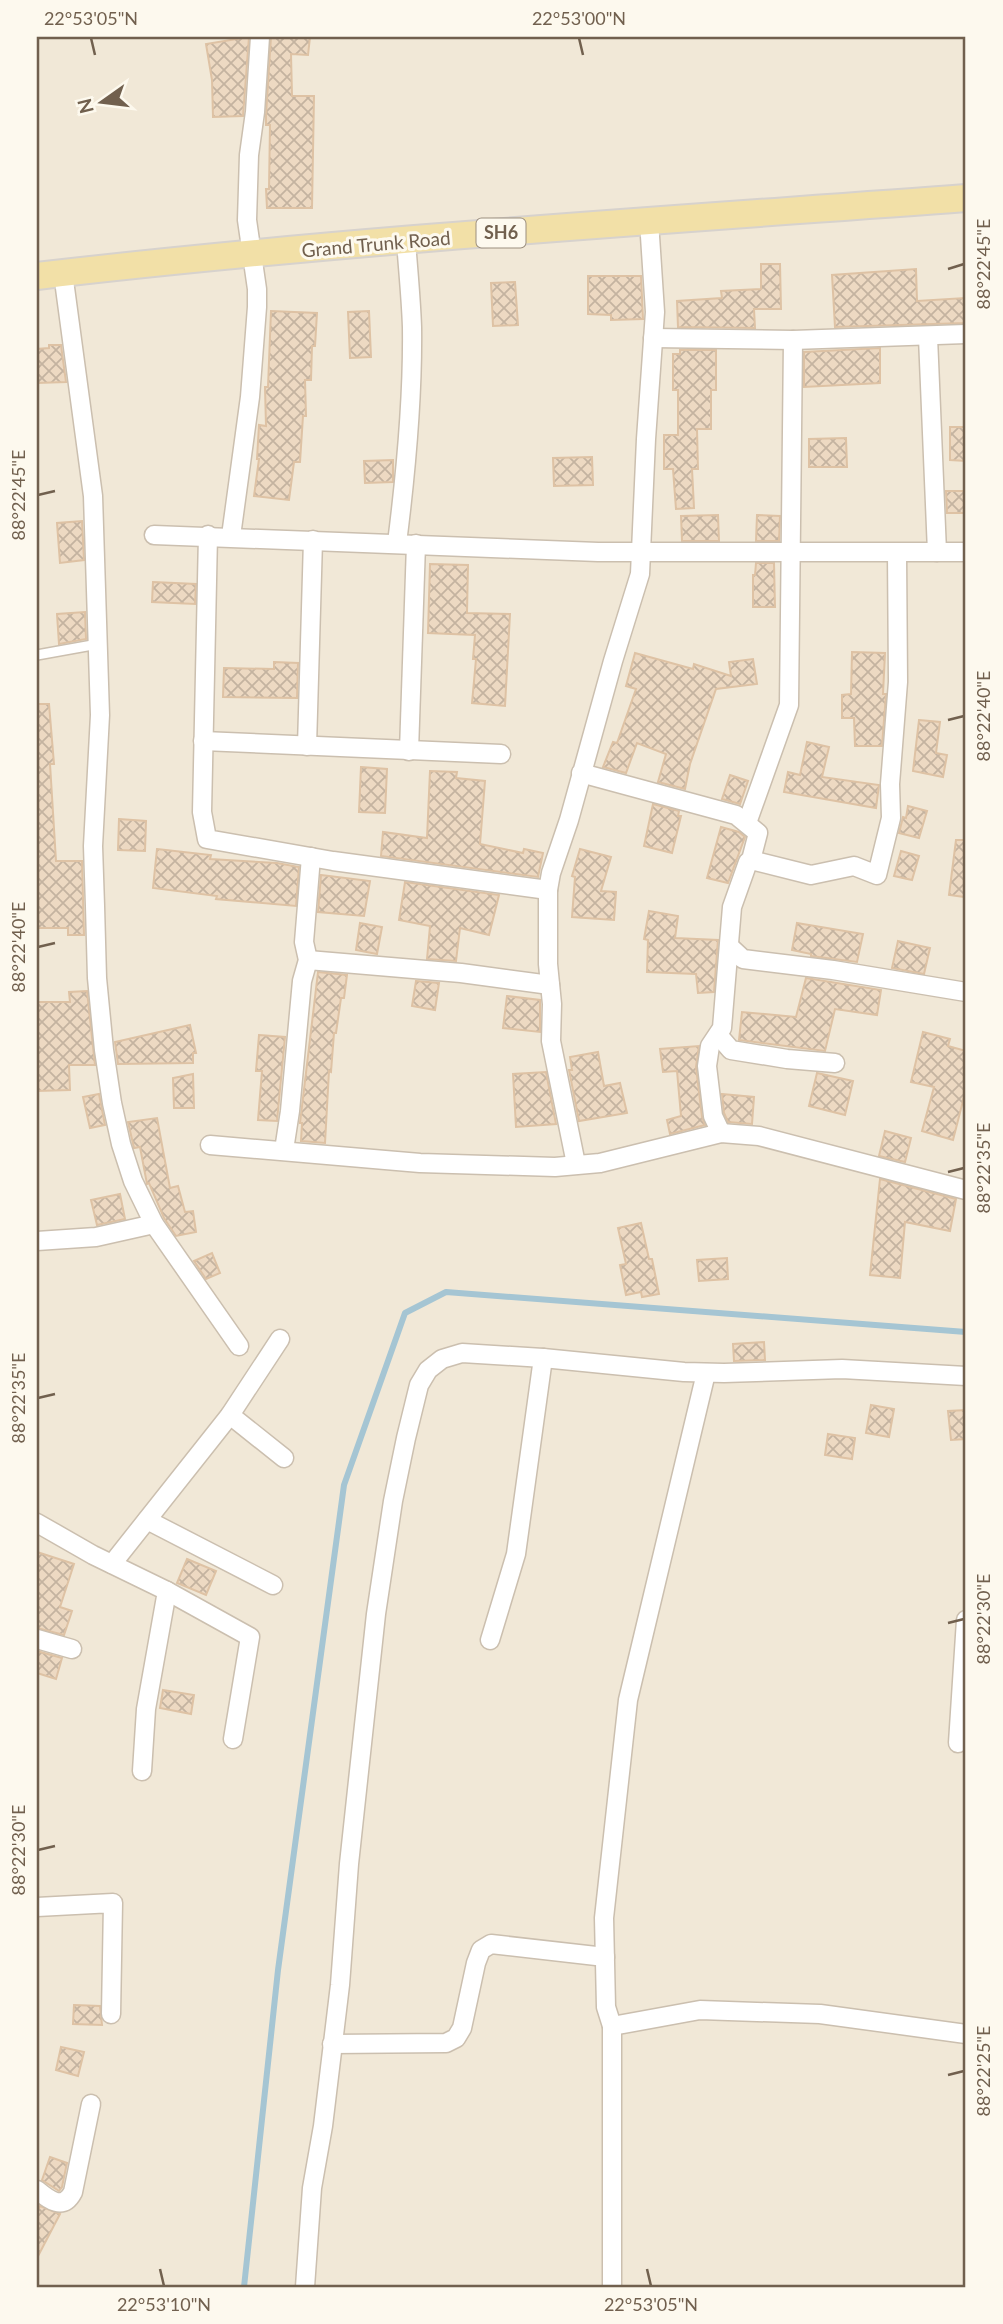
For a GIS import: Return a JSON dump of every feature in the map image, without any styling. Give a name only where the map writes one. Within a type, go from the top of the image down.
[{"type":"main road","name":"Grand Trunk Road","points":[[37,276],[406,241],[966,198]]},
{"type":"street","points":[[231,537],[254,352],[257,289],[247,207],[260,37]]},
{"type":"street","points":[[576,1164],[551,1041],[548,890],[636,586],[641,552],[654,312],[649,221]]},
{"type":"street","points":[[397,543],[407,441],[412,328],[406,241]]},
{"type":"street","points":[[63,273],[93,496],[100,715],[93,846],[97,978],[104,1050],[121,1144],[134,1181],[154,1224],[239,1346]]},
{"type":"street","points":[[653,338],[793,340],[966,334]]},
{"type":"street","points":[[928,337],[937,552]]},
{"type":"street","points":[[747,823],[789,705],[793,340]]},
{"type":"street","points":[[154,535],[641,552],[966,552]]},
{"type":"street","points":[[208,536],[202,812],[207,839],[311,857],[548,890]]},
{"type":"street","points":[[307,746],[313,540]]},
{"type":"street","points":[[409,751],[416,544]]},
{"type":"street","points":[[751,859],[811,875],[853,866],[877,875],[891,818],[890,783],[898,682],[897,553]]},
{"type":"street","points":[[203,741],[502,754]]},
{"type":"street","points":[[581,773],[736,815],[758,833],[732,907],[722,1028],[709,1046],[707,1066],[713,1116],[721,1133]]},
{"type":"street","points":[[284,1150],[302,981],[308,960],[304,942],[311,857]]},
{"type":"street","points":[[729,946],[743,959],[833,970],[966,992]]},
{"type":"street","points":[[308,960],[461,973],[550,985]]},
{"type":"street","points":[[718,1035],[731,1050],[835,1063]]},
{"type":"street","points":[[210,1145],[420,1163],[555,1167],[600,1163],[721,1133],[759,1136],[966,1190]]},
{"type":"street","points":[[37,1241],[96,1237],[154,1224]]},
{"type":"street","points":[[112,1564],[230,1415],[280,1339]]},
{"type":"street","points":[[305,2287],[312,2188],[323,2126],[340,1985],[349,1864],[376,1614],[393,1501],[419,1385],[428,1370],[442,1359],[462,1353],[706,1373],[842,1369],[966,1376]]},
{"type":"street","points":[[490,1640],[516,1554],[542,1358]]},
{"type":"street","points":[[612,2287],[612,2026],[606,2007],[604,1919],[628,1700],[706,1373]]},
{"type":"street","points":[[230,1415],[284,1458]]},
{"type":"street","points":[[147,1520],[273,1585]]},
{"type":"street","points":[[37,1523],[250,1637],[233,1739]]},
{"type":"street","points":[[142,1771],[146,1709],[167,1591]]},
{"type":"street","points":[[958,1743],[966,1620]]},
{"type":"street","points":[[37,1639],[72,1649]]},
{"type":"street","points":[[37,1907],[113,1903],[111,2014]]},
{"type":"street","points":[[332,2044],[446,2043],[456,2038],[462,2028],[476,1963],[481,1950],[491,1944],[605,1957]]},
{"type":"street","points":[[612,2026],[700,2010],[820,2014],[966,2034]]},
{"type":"street","points":[[37,2190],[51,2202],[69,2200],[73,2192],[91,2104]]},
{"type":"lane","points":[[37,655],[98,645]]},
{"type":"shaded area","points":[[37,37],[966,37],[966,2287],[37,2287]]},
{"type":"building","points":[[249,37],[243,116],[213,117],[212,80],[206,44]]},
{"type":"building","points":[[271,37],[310,37],[308,55],[291,54],[292,96],[314,96],[312,208],[267,208],[270,125],[266,125],[266,115]]},
{"type":"building","points":[[761,264],[780,264],[781,309],[754,309],[755,328],[678,327],[677,301],[722,298],[721,291],[761,289]]},
{"type":"building","points":[[916,269],[917,301],[965,298],[966,323],[835,327],[832,275]]},
{"type":"building","points":[[588,276],[641,276],[643,319],[611,320],[611,315],[588,314]]},
{"type":"building","points":[[515,282],[518,325],[493,326],[491,283]]},
{"type":"building","points":[[271,311],[317,313],[311,380],[305,380],[306,416],[303,416],[300,462],[294,462],[289,500],[254,496],[259,459],[259,425],[266,426],[265,387],[268,387]]},
{"type":"building","points":[[369,311],[371,357],[350,358],[348,312]]},
{"type":"building","points":[[49,345],[61,345],[66,382],[37,383],[37,349],[49,348]]},
{"type":"building","points":[[880,348],[880,383],[804,387],[804,352]]},
{"type":"building","points":[[680,350],[716,350],[716,390],[711,390],[711,429],[697,429],[698,469],[692,469],[694,508],[676,509],[673,469],[664,469],[664,435],[678,435],[678,390],[673,390],[673,354],[680,354]]},
{"type":"building","points":[[950,427],[966,427],[966,461],[950,460]]},
{"type":"building","points":[[846,438],[847,467],[809,467],[809,439]]},
{"type":"building","points":[[592,457],[593,485],[554,486],[553,458]]},
{"type":"building","points":[[393,460],[393,482],[365,483],[364,461]]},
{"type":"building","points":[[946,491],[966,491],[966,513],[947,513]]},
{"type":"building","points":[[718,515],[719,541],[682,541],[681,516]]},
{"type":"building","points":[[757,515],[780,516],[779,541],[756,541]]},
{"type":"building","points":[[82,521],[84,560],[60,563],[57,523]]},
{"type":"building","points":[[756,563],[774,563],[775,607],[753,607],[753,575]]},
{"type":"building","points":[[430,564],[468,565],[467,613],[510,614],[505,706],[472,703],[475,635],[428,633]]},
{"type":"building","points":[[153,582],[196,584],[195,604],[152,602]]},
{"type":"building","points":[[85,612],[86,639],[59,644],[57,614]]},
{"type":"building","points":[[852,652],[885,653],[883,694],[886,694],[882,746],[855,746],[854,718],[842,718],[842,695],[851,694]]},
{"type":"building","points":[[635,653],[693,669],[694,664],[731,676],[729,662],[753,659],[757,684],[716,689],[690,764],[685,789],[658,782],[666,754],[637,743],[626,773],[603,767],[613,742],[617,743],[636,689],[626,686]]},
{"type":"building","points":[[274,662],[298,663],[297,698],[223,697],[224,668],[274,669]]},
{"type":"building","points":[[37,704],[49,704],[54,764],[50,764],[56,861],[82,861],[84,935],[68,935],[68,928],[37,928]]},
{"type":"building","points":[[919,720],[940,722],[936,753],[947,755],[943,777],[913,771]]},
{"type":"building","points":[[807,742],[829,747],[822,777],[879,785],[876,808],[784,792],[788,772],[800,775]]},
{"type":"building","points":[[361,767],[387,769],[385,813],[359,812]]},
{"type":"building","points":[[430,771],[457,772],[456,778],[485,781],[480,844],[523,853],[524,849],[543,853],[538,877],[381,856],[383,832],[427,838]]},
{"type":"building","points":[[730,775],[748,781],[740,804],[722,799]]},
{"type":"building","points":[[653,804],[679,811],[678,816],[681,816],[672,853],[644,846]]},
{"type":"building","points":[[908,806],[927,811],[919,838],[899,833]]},
{"type":"building","points":[[119,819],[146,821],[145,851],[118,850]]},
{"type":"building","points":[[721,827],[739,832],[745,837],[728,883],[707,878]]},
{"type":"building","points":[[956,840],[966,840],[965,897],[949,895]]},
{"type":"building","points":[[157,849],[211,855],[210,859],[299,867],[296,906],[216,899],[217,896],[153,888]]},
{"type":"building","points":[[580,849],[611,857],[601,891],[616,892],[614,920],[572,917],[575,877],[572,876]]},
{"type":"building","points":[[901,851],[919,856],[912,880],[894,876]]},
{"type":"building","points":[[321,875],[370,881],[364,916],[318,912]]},
{"type":"building","points":[[405,882],[499,895],[489,935],[460,928],[456,961],[427,959],[430,926],[399,920]]},
{"type":"building","points":[[649,911],[678,916],[675,938],[718,940],[714,992],[698,993],[696,974],[647,972],[648,940],[644,939]]},
{"type":"building","points":[[360,923],[382,927],[377,954],[356,950]]},
{"type":"building","points":[[797,923],[863,934],[857,962],[811,956],[792,950]]},
{"type":"building","points":[[898,941],[930,948],[924,974],[892,968]]},
{"type":"building","points":[[318,972],[347,975],[344,998],[341,998],[334,1033],[331,1072],[329,1071],[325,1143],[301,1141],[300,1123]]},
{"type":"building","points":[[806,978],[881,990],[877,1015],[835,1009],[825,1051],[739,1040],[742,1012],[796,1017]]},
{"type":"building","points":[[416,981],[439,983],[435,1010],[412,1006]]},
{"type":"building","points":[[87,991],[95,1065],[69,1065],[70,1090],[37,1091],[37,1002],[70,1002],[69,992]]},
{"type":"building","points":[[507,996],[540,1000],[540,1032],[503,1028]]},
{"type":"building","points":[[190,1025],[196,1053],[193,1053],[193,1063],[118,1064],[115,1042]]},
{"type":"building","points":[[923,1032],[950,1039],[948,1046],[966,1051],[966,1089],[953,1140],[922,1131],[934,1087],[911,1082]]},
{"type":"building","points":[[259,1035],[285,1037],[277,1121],[258,1120],[262,1071],[256,1071]]},
{"type":"building","points":[[699,1046],[696,1067],[705,1125],[670,1134],[667,1120],[681,1116],[677,1071],[663,1072],[660,1049]]},
{"type":"building","points":[[598,1052],[604,1086],[620,1083],[627,1113],[579,1121],[569,1070],[572,1070],[570,1057]]},
{"type":"building","points":[[546,1072],[556,1124],[516,1127],[513,1074]]},
{"type":"building","points":[[817,1073],[853,1081],[845,1115],[809,1106]]},
{"type":"building","points":[[193,1074],[194,1108],[174,1108],[173,1078]]},
{"type":"building","points":[[99,1094],[105,1125],[90,1128],[83,1097]]},
{"type":"building","points":[[722,1094],[754,1097],[752,1124],[728,1122]]},
{"type":"building","points":[[157,1118],[170,1188],[178,1186],[185,1212],[193,1211],[196,1232],[176,1236],[164,1218],[149,1183],[147,1184],[140,1147],[134,1148],[128,1122]]},
{"type":"building","points":[[885,1131],[911,1138],[905,1162],[879,1156]]},
{"type":"building","points":[[880,1179],[956,1199],[950,1231],[905,1222],[900,1278],[870,1275]]},
{"type":"building","points":[[120,1194],[125,1219],[97,1225],[91,1200]]},
{"type":"building","points":[[641,1223],[659,1294],[642,1297],[641,1292],[626,1295],[620,1265],[626,1264],[618,1228]]},
{"type":"building","points":[[212,1253],[220,1273],[206,1279],[194,1261]]},
{"type":"building","points":[[727,1258],[728,1279],[699,1281],[697,1260]]},
{"type":"building","points":[[764,1342],[765,1360],[734,1361],[733,1344]]},
{"type":"building","points":[[871,1405],[894,1409],[889,1437],[866,1433]]},
{"type":"building","points":[[966,1410],[966,1439],[951,1440],[948,1411]]},
{"type":"building","points":[[828,1434],[855,1438],[852,1459],[825,1455]]},
{"type":"building","points":[[37,1552],[74,1564],[60,1607],[72,1611],[64,1635],[37,1628]]},
{"type":"building","points":[[187,1559],[216,1571],[206,1595],[177,1583]]},
{"type":"building","points":[[37,1651],[62,1658],[56,1679],[37,1673]]},
{"type":"building","points":[[163,1690],[194,1695],[191,1714],[160,1708]]},
{"type":"building","points":[[74,2005],[100,2006],[102,2025],[73,2024]]},
{"type":"building","points":[[61,2047],[84,2052],[78,2076],[56,2070]]},
{"type":"building","points":[[50,2157],[67,2163],[59,2191],[42,2180]]},
{"type":"building","points":[[40,2206],[60,2214],[37,2258],[37,2212]]},
{"type":"waterway","points":[[244,2287],[278,1970],[344,1485],[405,1313],[446,1292],[966,1332]]}]
